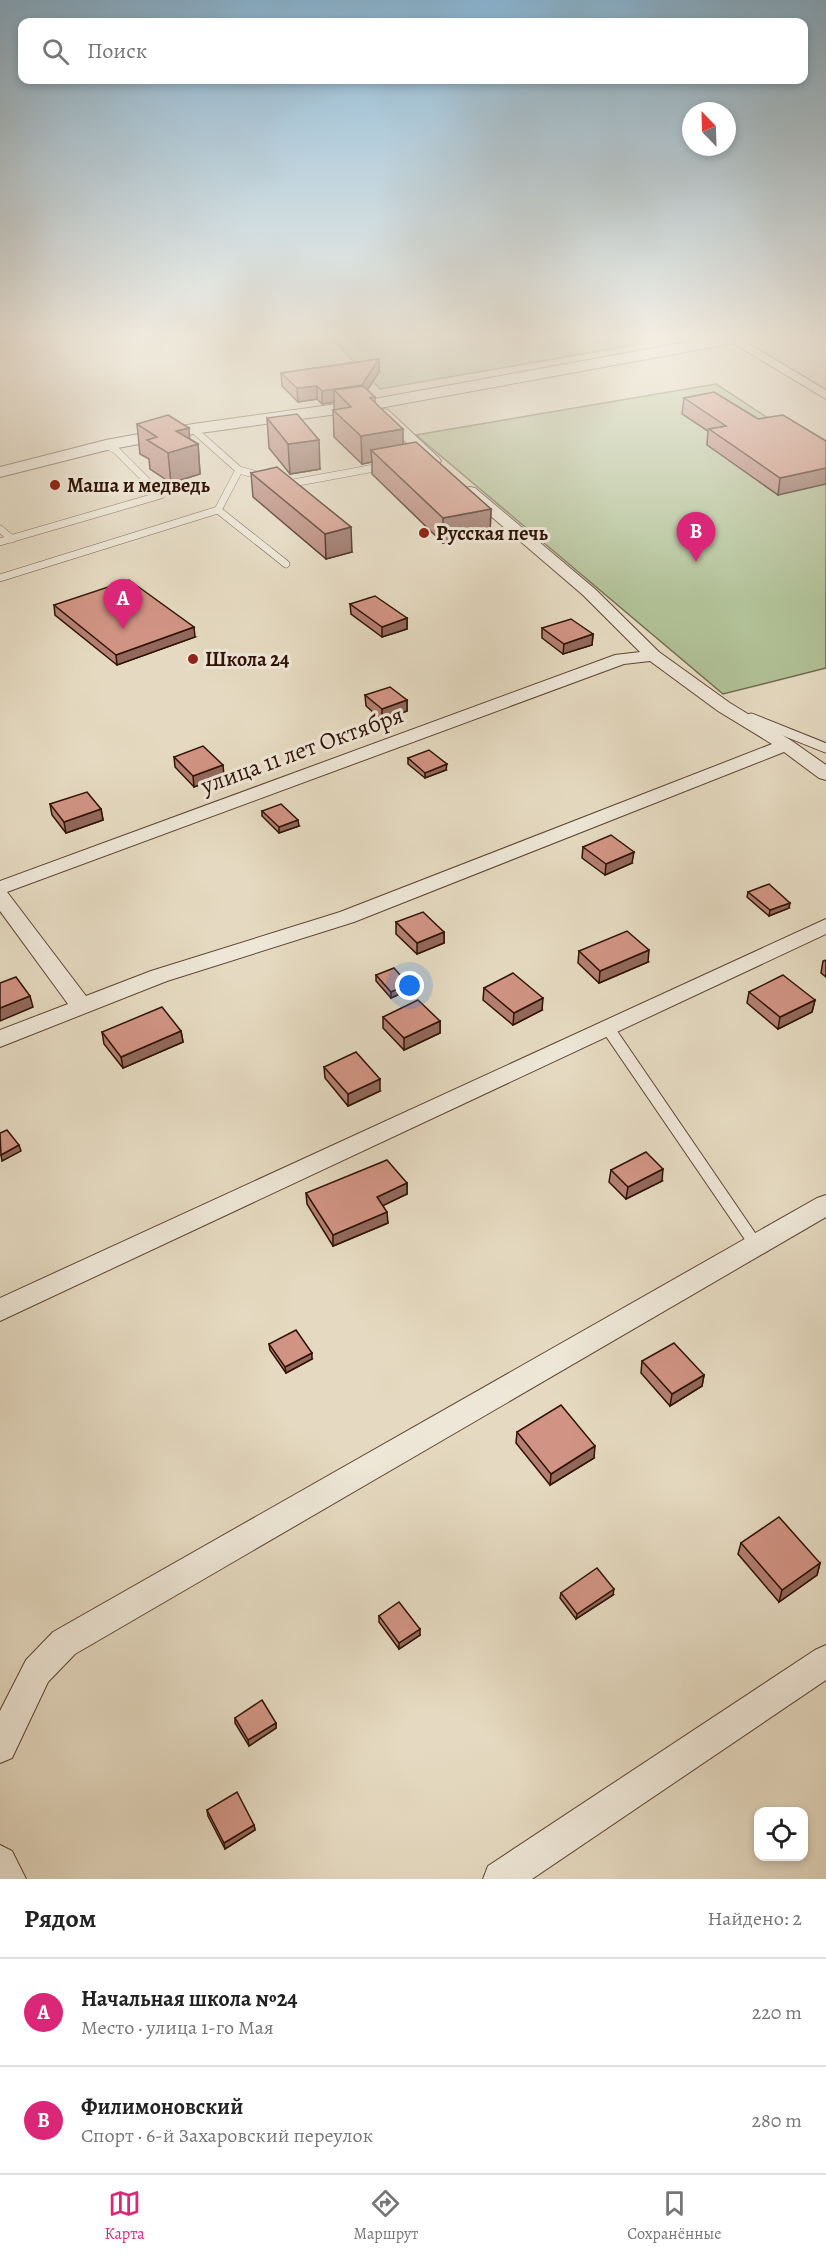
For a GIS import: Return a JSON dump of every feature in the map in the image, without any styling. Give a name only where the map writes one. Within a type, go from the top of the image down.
[{"type":"street","points":[[0,472],[106,445],[217,426]]},
{"type":"street","points":[[394,426],[425,458],[444,469]]},
{"type":"street","points":[[462,485],[589,592],[654,656],[724,707],[786,745],[826,774]]},
{"type":"street","name":"улица 11 лет Октября","points":[[0,888],[621,659],[654,656]]},
{"type":"street","points":[[0,1039],[81,1006],[196,964],[347,917],[786,745]]},
{"type":"street","points":[[0,897],[81,1006]]},
{"type":"street","points":[[0,1310],[826,926]]},
{"type":"street","points":[[0,1746],[37,1671],[64,1643],[826,1205]]},
{"type":"street","points":[[501,1879],[826,1661]]},
{"type":"street","points":[[0,1863],[8,1879]]},
{"type":"lane","points":[[193,429],[239,470],[288,484],[398,463]]},
{"type":"lane","points":[[0,543],[161,495],[116,450],[106,445]]},
{"type":"lane","points":[[0,578],[219,510],[239,470]]},
{"type":"lane","points":[[219,510],[286,564]]},
{"type":"lane","points":[[0,529],[12,539]]},
{"type":"lane","points":[[724,707],[826,748]]},
{"type":"lane","points":[[607,1027],[756,1245]]},
{"type":"green space","points":[[471,426],[780,426],[826,456],[826,668],[723,694],[416,435]]},
{"type":"building","points":[[140,426],[185,426],[189,428],[176,431],[198,444],[168,453],[147,440],[157,437]]},
{"type":"building","points":[[273,426],[307,426],[319,440],[288,444]]},
{"type":"building","points":[[350,426],[399,426],[403,429],[361,436]]},
{"type":"building","points":[[726,426],[801,426],[826,441],[826,468],[780,478],[709,429]]},
{"type":"building","points":[[416,442],[491,509],[443,518],[371,450]]},
{"type":"building","points":[[277,467],[351,527],[325,534],[251,473]]},
{"type":"building","points":[[129,580],[194,627],[116,655],[54,605]]},
{"type":"building","points":[[375,596],[407,618],[382,627],[350,604]]},
{"type":"building","points":[[571,619],[593,634],[564,644],[542,628]]},
{"type":"building","points":[[390,687],[407,700],[382,709],[365,695]]},
{"type":"building","points":[[203,746],[223,765],[193,776],[174,757]]},
{"type":"building","points":[[429,750],[447,764],[425,773],[408,758]]},
{"type":"building","points":[[87,792],[101,809],[64,822],[50,804]]},
{"type":"building","points":[[281,804],[298,820],[279,827],[262,811]]},
{"type":"building","points":[[611,835],[634,852],[606,864],[583,847]]},
{"type":"building","points":[[769,884],[790,903],[770,910],[748,892]]},
{"type":"building","points":[[423,912],[444,932],[417,943],[396,922]]},
{"type":"building","points":[[627,931],[649,950],[600,971],[579,951]]},
{"type":"building","points":[[394,968],[408,984],[391,992],[376,975]]},
{"type":"building","points":[[513,973],[543,998],[514,1013],[484,988]]},
{"type":"building","points":[[783,975],[815,1000],[780,1017],[749,992]]},
{"type":"building","points":[[16,977],[30,996],[0,1008],[0,983]]},
{"type":"building","points":[[418,1000],[440,1021],[404,1038],[383,1017]]},
{"type":"building","points":[[162,1007],[181,1031],[121,1057],[102,1032]]},
{"type":"building","points":[[356,1052],[380,1079],[348,1094],[324,1067]]},
{"type":"building","points":[[7,1130],[19,1145],[1,1155],[0,1133]]},
{"type":"building","points":[[646,1152],[663,1169],[628,1187],[611,1170]]},
{"type":"building","points":[[387,1160],[407,1183],[377,1197],[387,1212],[333,1235],[306,1193]]},
{"type":"building","points":[[296,1330],[312,1353],[285,1367],[269,1344]]},
{"type":"building","points":[[674,1343],[704,1375],[672,1394],[642,1361]]},
{"type":"building","points":[[561,1405],[595,1446],[551,1474],[517,1432]]},
{"type":"building","points":[[779,1517],[820,1563],[782,1590],[741,1543]]},
{"type":"building","points":[[597,1568],[614,1589],[577,1614],[561,1593]]},
{"type":"building","points":[[399,1602],[420,1629],[399,1643],[379,1616]]},
{"type":"building","points":[[262,1700],[276,1723],[248,1740],[235,1718]]},
{"type":"building","points":[[237,1792],[254,1825],[224,1843],[207,1810]]},
{"type":"place","name":"Маша и медведь","points":[[55,485]]},
{"type":"place","name":"Русская печь","points":[[424,533]]},
{"type":"place","name":"Филимоновский","points":[[696,562]]},
{"type":"place","name":"Начальная школа №24","points":[[123,629]]},
{"type":"place","name":"Школа 24","points":[[193,659]]}]
